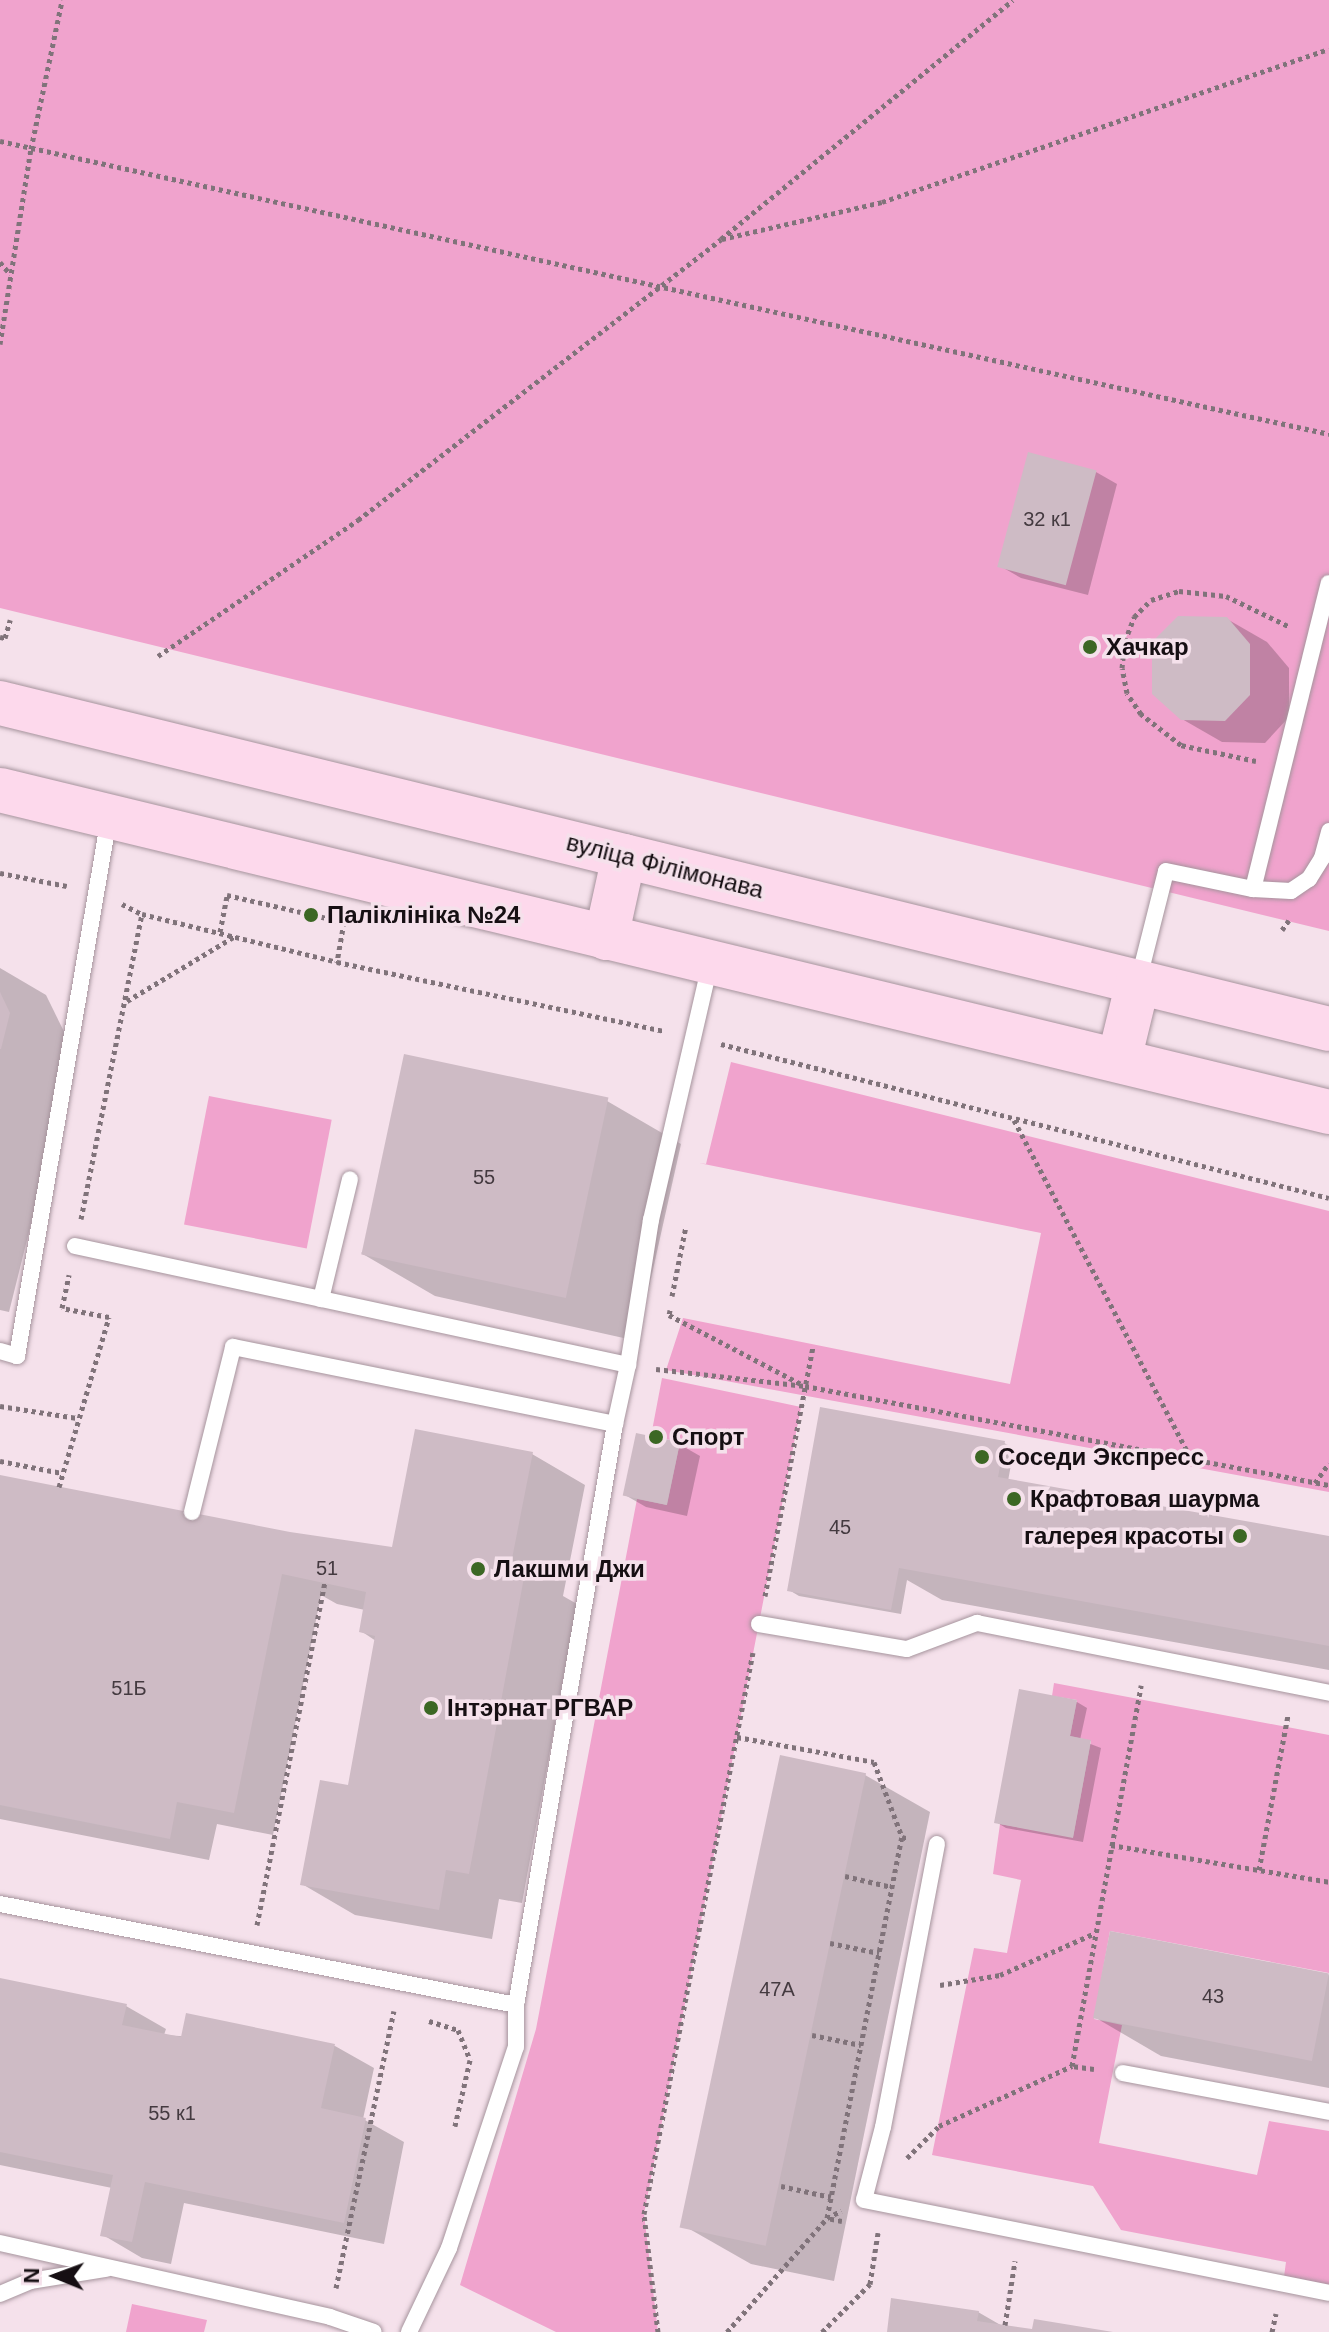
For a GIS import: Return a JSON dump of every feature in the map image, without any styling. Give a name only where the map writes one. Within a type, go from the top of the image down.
[{"type":"main road","name":"вуліца Філімонава","points":[[0,703],[1329,1029]]},
{"type":"main road","points":[[0,790],[1329,1112]]},
{"type":"main road","points":[[606,938],[624,856]]},
{"type":"main road","points":[[1119,1060],[1138,982]]},
{"type":"lane","points":[[1253,889],[1329,583]]},
{"type":"lane","points":[[0,1351],[17,1356],[109,816]]},
{"type":"lane","points":[[1138,982],[1166,871],[1253,889],[1291,891],[1309,879],[1322,858],[1329,831]]},
{"type":"lane","points":[[409,2332],[449,2248],[516,2047],[516,2005],[651,1220],[711,964]]},
{"type":"lane","points":[[321,1299],[350,1179]]},
{"type":"lane","points":[[75,1246],[628,1365]]},
{"type":"lane","points":[[192,1512],[233,1347],[615,1424]]},
{"type":"lane","points":[[759,1624],[907,1649],[977,1623],[1329,1693]]},
{"type":"lane","points":[[937,1844],[883,2127],[864,2200],[1329,2293]]},
{"type":"lane","points":[[0,1904],[516,2005]]},
{"type":"lane","points":[[1123,2073],[1329,2112]]},
{"type":"lane","points":[[0,2243],[330,2317],[374,2332]]},
{"type":"lane","points":[[0,2294],[30,2281],[116,2268]]},
{"type":"path","points":[[0,344],[31,149],[62,0]]},
{"type":"path","points":[[158,656],[358,520],[721,239],[1013,0]]},
{"type":"path","points":[[721,239],[882,202],[1329,49]]},
{"type":"path","points":[[0,141],[1329,434]]},
{"type":"path","points":[[0,262],[10,274]]},
{"type":"path","points":[[1258,762],[1181,745],[1141,714],[1127,693],[1122,668],[1125,641],[1134,617],[1151,600],[1179,591],[1226,596],[1288,624],[1285,639]]},
{"type":"path","points":[[0,637],[5,638],[10,620]]},
{"type":"path","points":[[1255,775],[1261,747]]},
{"type":"path","points":[[0,873],[98,892],[142,914],[337,962],[694,1037],[1329,1198]]},
{"type":"path","points":[[220,932],[227,895],[344,922],[337,962]]},
{"type":"path","points":[[59,1487],[109,1317],[62,1308],[127,1001],[142,914]]},
{"type":"path","points":[[127,1001],[236,936]]},
{"type":"path","points":[[1013,1120],[1192,1461]]},
{"type":"path","points":[[686,1226],[669,1315],[805,1386]]},
{"type":"path","points":[[658,2332],[644,2214],[813,1347]]},
{"type":"path","points":[[628,1365],[805,1386],[1329,1485]]},
{"type":"path","points":[[0,1406],[77,1418]]},
{"type":"path","points":[[0,1461],[62,1473]]},
{"type":"path","points":[[1315,1483],[1329,1463]]},
{"type":"path","points":[[252,1953],[325,1583]]},
{"type":"path","points":[[1072,2066],[1146,1657]]},
{"type":"path","points":[[1259,1870],[1293,1686]]},
{"type":"path","points":[[737,1737],[874,1762],[902,1837],[827,2218]]},
{"type":"path","points":[[902,1837],[937,1844]]},
{"type":"path","points":[[1111,1845],[1329,1882]]},
{"type":"path","points":[[845,1876],[892,1887]]},
{"type":"path","points":[[909,1992],[1000,1975],[1094,1933]]},
{"type":"path","points":[[830,1943],[879,1953]]},
{"type":"path","points":[[379,2008],[407,2015]]},
{"type":"path","points":[[330,2317],[394,2011]]},
{"type":"path","points":[[420,2019],[458,2030],[470,2060],[453,2138]]},
{"type":"path","points":[[812,2035],[861,2045]]},
{"type":"path","points":[[727,2332],[827,2218],[864,2200],[939,2126],[1072,2066],[1123,2073]]},
{"type":"path","points":[[781,2186],[831,2197]]},
{"type":"path","points":[[822,2332],[870,2284],[879,2228]]},
{"type":"path","points":[[1005,2325],[1016,2256]]},
{"type":"path","points":[[1272,2332],[1277,2308]]},
{"type":"shaded area","points":[[0,0],[1329,0],[1329,931],[0,608]]},
{"type":"shaded area","points":[[731,1062],[1329,1211],[1329,1492],[666,1370],[683,1318],[1010,1384],[1041,1233],[699,1163],[706,1164]]},
{"type":"shaded area","points":[[209,1096],[332,1120],[307,1248],[184,1225]]},
{"type":"shaded area","points":[[662,1378],[801,1407],[644,2214],[658,2332],[556,2332],[460,2285],[536,2029],[637,1499],[667,1505],[680,1442],[651,1436]]},
{"type":"shaded area","points":[[1054,1683],[1329,1735],[1329,1973],[1110,1931],[1094,2019],[1122,2025],[1099,2143],[1257,2175],[1269,2121],[1329,2131],[1329,2293],[1283,2284],[1286,2262],[1121,2230],[1093,2186],[932,2155],[974,1948],[1007,1953],[1021,1880],[993,1874],[1000,1824],[1073,1837],[1091,1741],[1070,1736],[1077,1700],[1052,1696]]},
{"type":"shaded area","points":[[132,2304],[207,2320],[204,2332],[126,2332]]},
{"type":"building","points":[[1028,452],[1097,470],[1066,585],[997,567]]},
{"type":"building","points":[[1178,616],[1227,617],[1250,644],[1250,695],[1225,721],[1181,720],[1152,694],[1152,642]]},
{"type":"building","points":[[0,992],[10,1013],[1,1049],[0,1049]]},
{"type":"building","points":[[404,1054],[608,1097],[566,1298],[361,1255]]},
{"type":"building","points":[[820,1407],[1005,1441],[998,1477],[1329,1536],[1329,1646],[899,1568],[891,1610],[787,1591]]},
{"type":"building","points":[[415,1429],[533,1452],[510,1569],[525,1572],[469,1874],[446,1870],[439,1910],[300,1885],[320,1780],[348,1785],[375,1636],[359,1632],[366,1592],[282,1574],[234,1813],[177,1802],[170,1839],[0,1805],[0,1475],[290,1532],[392,1547]]},
{"type":"building","points":[[636,1433],[680,1442],[667,1505],[623,1496]]},
{"type":"building","points":[[1019,1689],[1077,1700],[1070,1736],[1091,1740],[1073,1838],[994,1823]]},
{"type":"building","points":[[780,1755],[866,1773],[766,2246],[680,2227]]},
{"type":"building","points":[[1110,1931],[1329,1974],[1312,2061],[1093,2018]]},
{"type":"building","points":[[0,1978],[127,2004],[122,2025],[181,2037],[186,2013],[335,2044],[321,2108],[366,2118],[344,2223],[145,2182],[132,2242],[100,2236],[113,2175],[0,2152]]},
{"type":"building","points":[[891,2298],[979,2311],[977,2321],[1032,2329],[1034,2319],[1113,2332],[887,2332]]},
{"type":"place","name":"Хачкар","points":[[1090,647]]},
{"type":"place","name":"Паліклініка №24","points":[[311,915]]},
{"type":"place","name":"Спорт","points":[[656,1437]]},
{"type":"place","name":"Соседи Экспресс","points":[[982,1457]]},
{"type":"place","name":"Крафтовая шаурма","points":[[1014,1499]]},
{"type":"place","name":"галерея красоты","points":[[1240,1536]]},
{"type":"place","name":"Лакшми Джи","points":[[478,1569]]},
{"type":"place","name":"Інтэрнат РГВАР","points":[[431,1708]]}]
